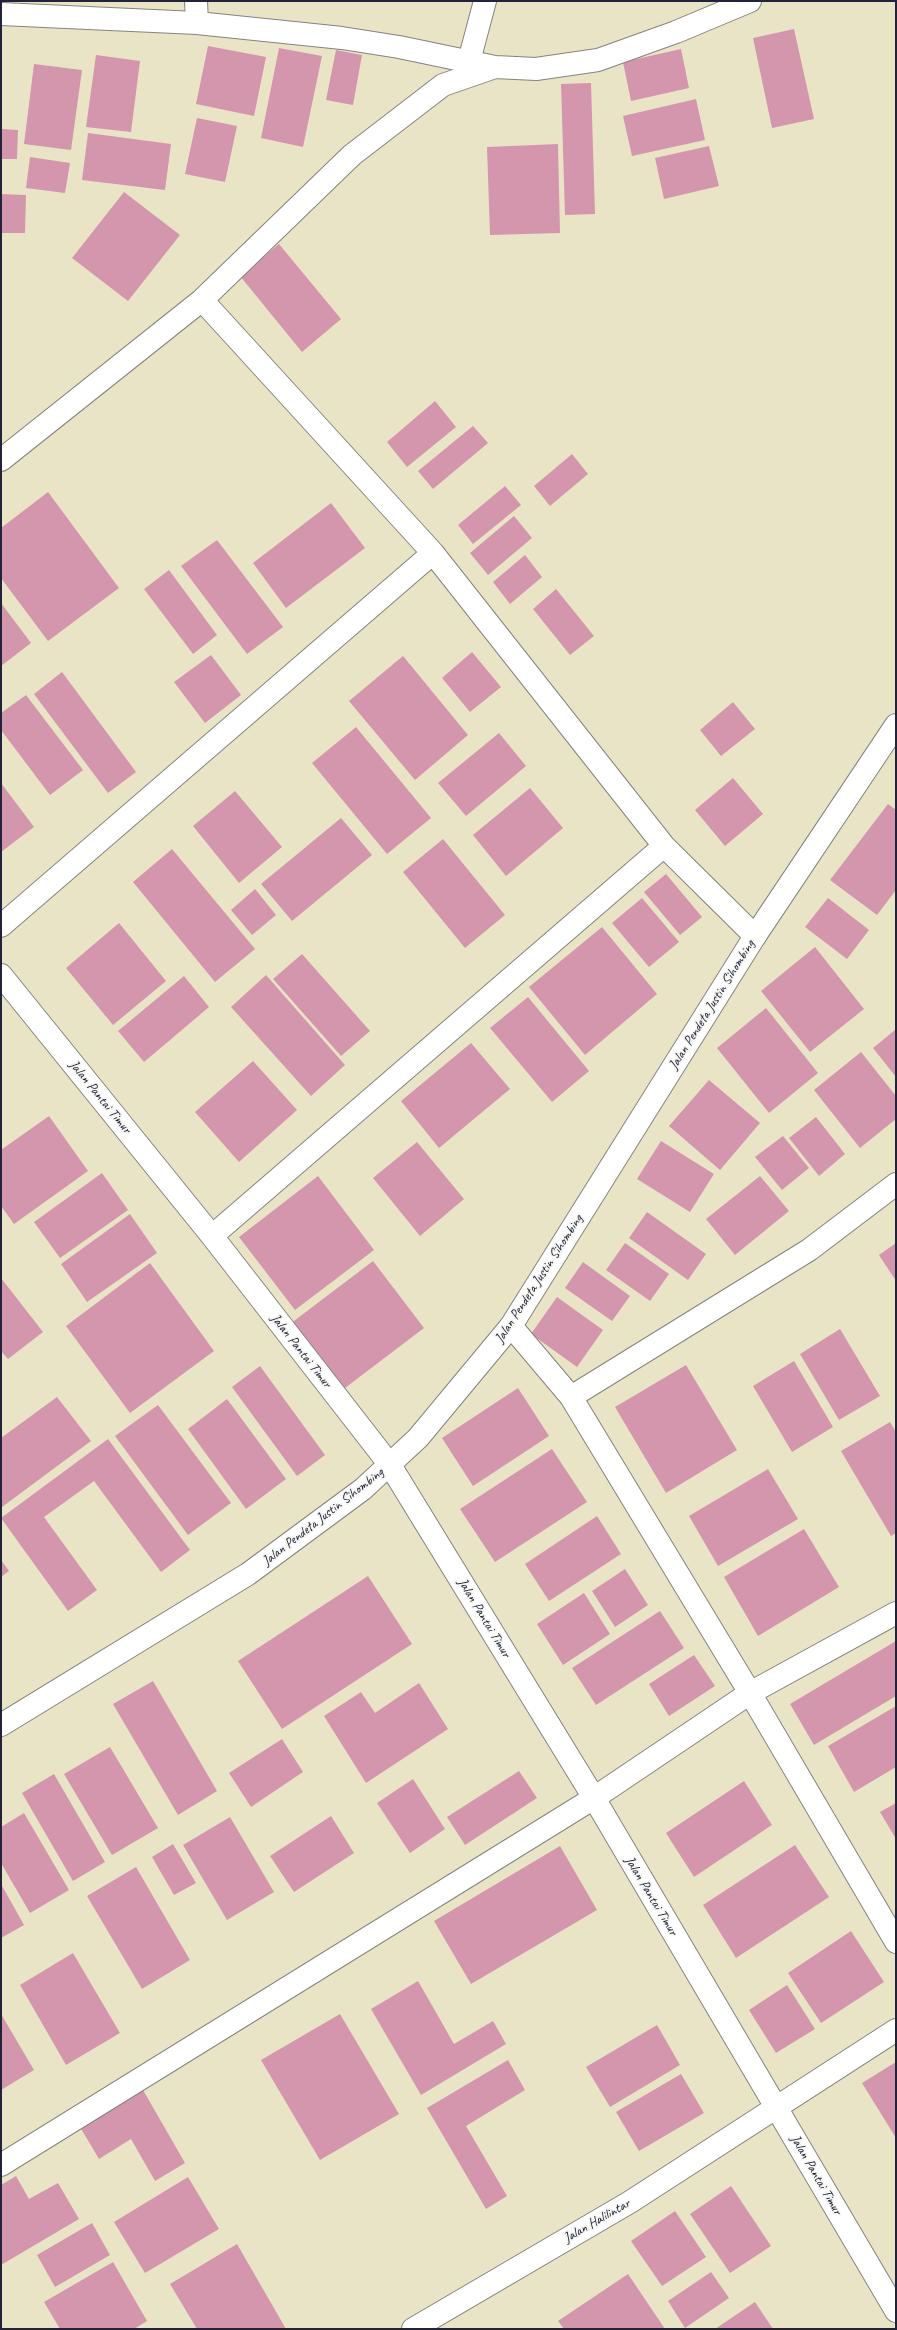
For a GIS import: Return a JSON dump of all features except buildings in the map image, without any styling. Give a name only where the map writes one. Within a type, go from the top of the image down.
[{"type":"street","points":[[196,1],[197,23]]},
{"type":"street","points":[[469,62],[485,1]]},
{"type":"street","points":[[1,14],[197,23],[349,39],[398,47],[495,67],[536,69],[598,60],[676,32],[750,1]]},
{"type":"street","points":[[1,460],[202,300],[352,155],[444,85],[495,67]]},
{"type":"street","points":[[202,300],[433,553],[664,846],[755,936]]},
{"type":"street","points":[[1,926],[433,553]]},
{"type":"street","name":"Jalan Pendeta Justin Sihombing","points":[[1,1725],[248,1574],[363,1489],[418,1438],[511,1326],[755,936],[896,725]]},
{"type":"street","points":[[212,1236],[664,846]]},
{"type":"street","name":"Jalan Pantai Timur","points":[[1,975],[212,1236],[390,1465],[594,1798],[896,2310]]},
{"type":"street","points":[[571,1397],[809,1250],[896,1184]]},
{"type":"street","points":[[511,1326],[571,1397],[750,1693],[896,1942]]},
{"type":"street","points":[[1,2164],[594,1798],[750,1693],[896,1613]]},
{"type":"street","name":"Jalan Halilintar","points":[[413,2329],[630,2202],[896,2030]]}]
